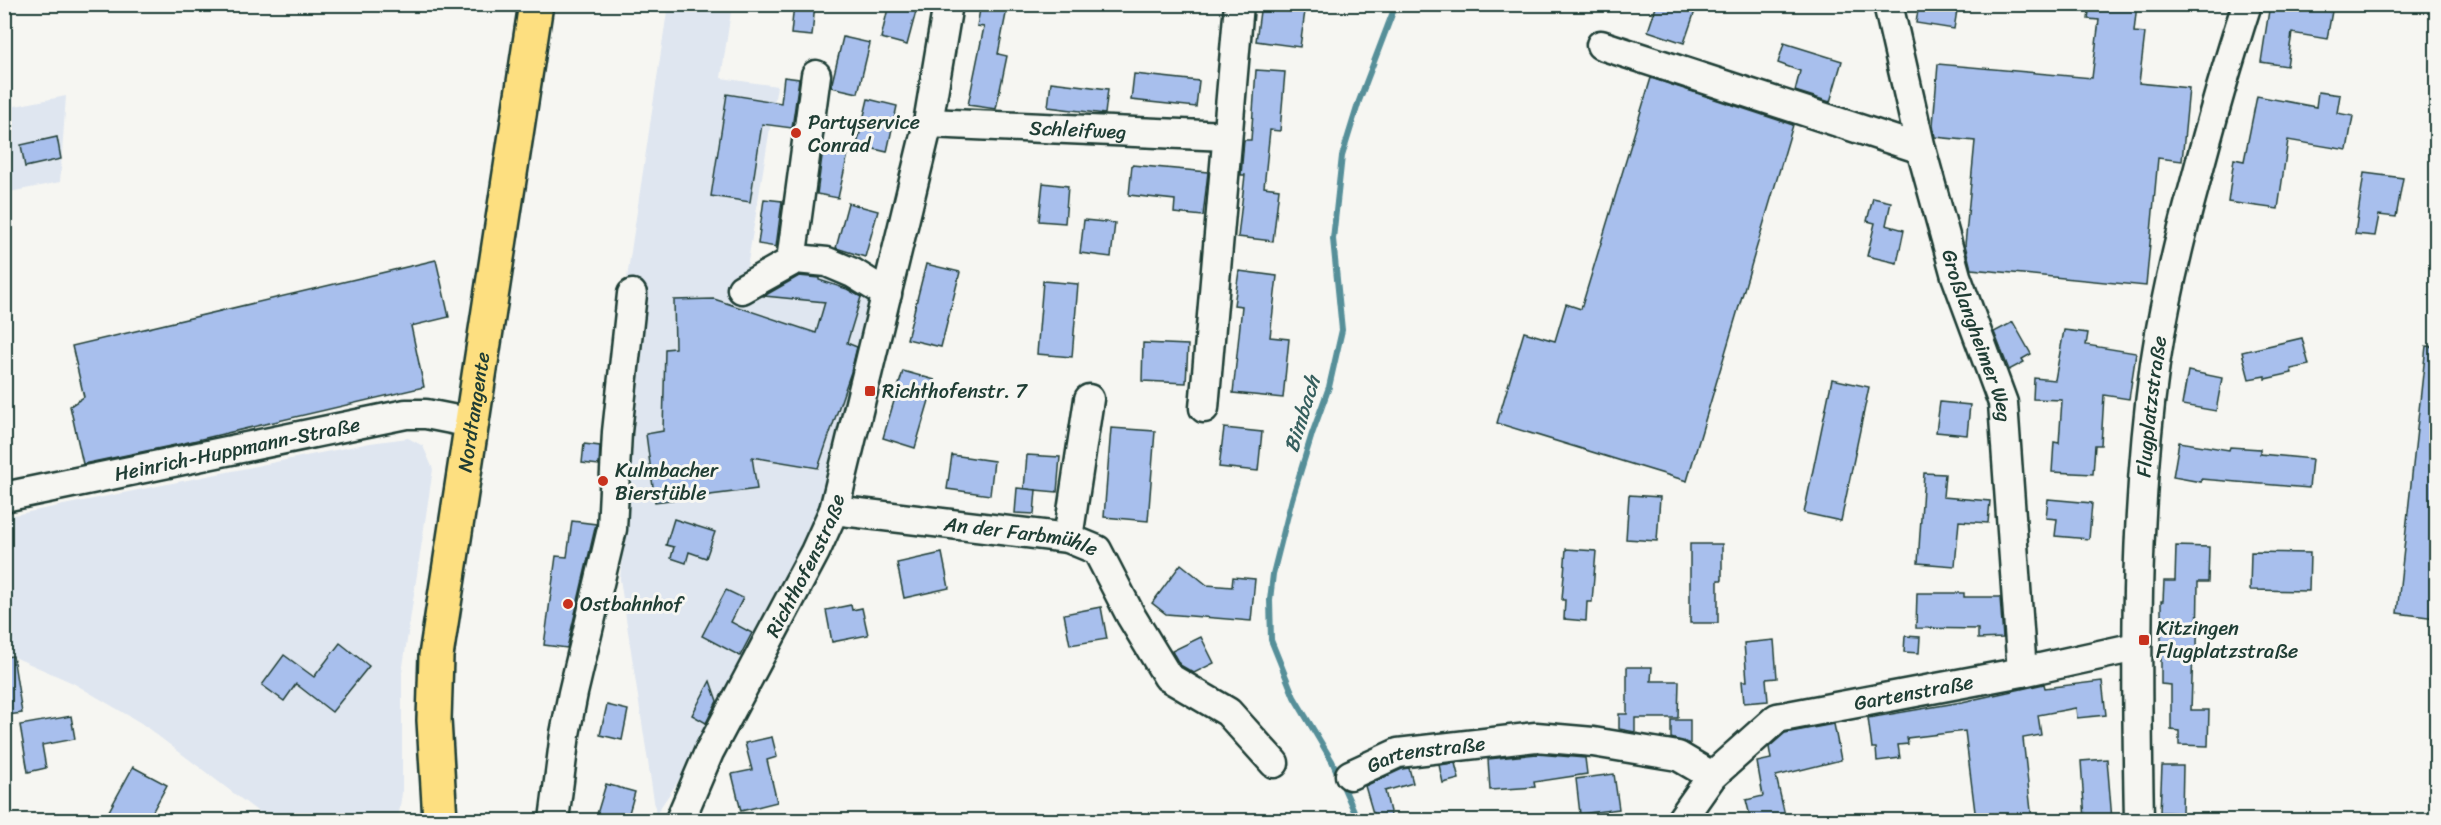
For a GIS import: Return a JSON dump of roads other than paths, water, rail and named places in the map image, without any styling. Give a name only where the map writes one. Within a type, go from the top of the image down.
[{"type":"main road","name":"Nordtangente","points":[[440,820],[434,720],[436,656],[536,4]]},
{"type":"street","name":"Richthofenstraße","points":[[680,820],[709,752],[834,510],[928,123],[948,4]]},
{"type":"street","points":[[1204,408],[1239,4]]},
{"type":"street","name":"Großlangheimer Weg","points":[[1888,4],[1921,149],[1956,276],[2003,403],[2022,672]]},
{"type":"street","name":"Flugplatzstraße","points":[[2139,820],[2136,647],[2138,553],[2155,364],[2174,261],[2222,78],[2247,4]]},
{"type":"street","points":[[1601,45],[1921,149]]},
{"type":"street","points":[[791,261],[816,75]]},
{"type":"street","name":"Schleifweg","points":[[928,123],[1227,136]]},
{"type":"street","points":[[742,289],[796,258],[827,262],[853,273],[888,294]]},
{"type":"street","points":[[554,820],[565,734],[573,693],[612,529],[617,432],[632,294]]},
{"type":"street","points":[[1068,538],[1089,399]]},
{"type":"street","name":"Heinrich-Huppmann-Straße","points":[[4,497],[406,414],[426,414],[472,423]]},
{"type":"street","name":"An der Farbmühle","points":[[834,510],[1068,538],[1097,550],[1131,616],[1168,677],[1228,712],[1274,763]]},
{"type":"street","name":"Gartenstraße","points":[[1680,820],[1712,776],[1777,718],[2022,672],[2136,647]]},
{"type":"street","name":"Gartenstraße","points":[[1350,775],[1398,753],[1536,737],[1593,742],[1678,756],[1712,776]]},
{"type":"waterway","name":"Bimbach","points":[[1358,820],[1332,761],[1294,697],[1271,640],[1270,600],[1273,574],[1292,499],[1329,387],[1342,330],[1333,239],[1342,156],[1359,101],[1396,4]]},
{"type":"place","name":"Partyservice Conrad","points":[[796,133]]},
{"type":"place","name":"Richthofenstr. 7","points":[[870,391]]},
{"type":"place","name":"Kulmbacher Bierstüble","points":[[603,481]]},
{"type":"place","name":"Ostbahnhof","points":[[568,604]]},
{"type":"place","name":"Kitzingen Flugplatzstraße","points":[[2144,640]]}]
